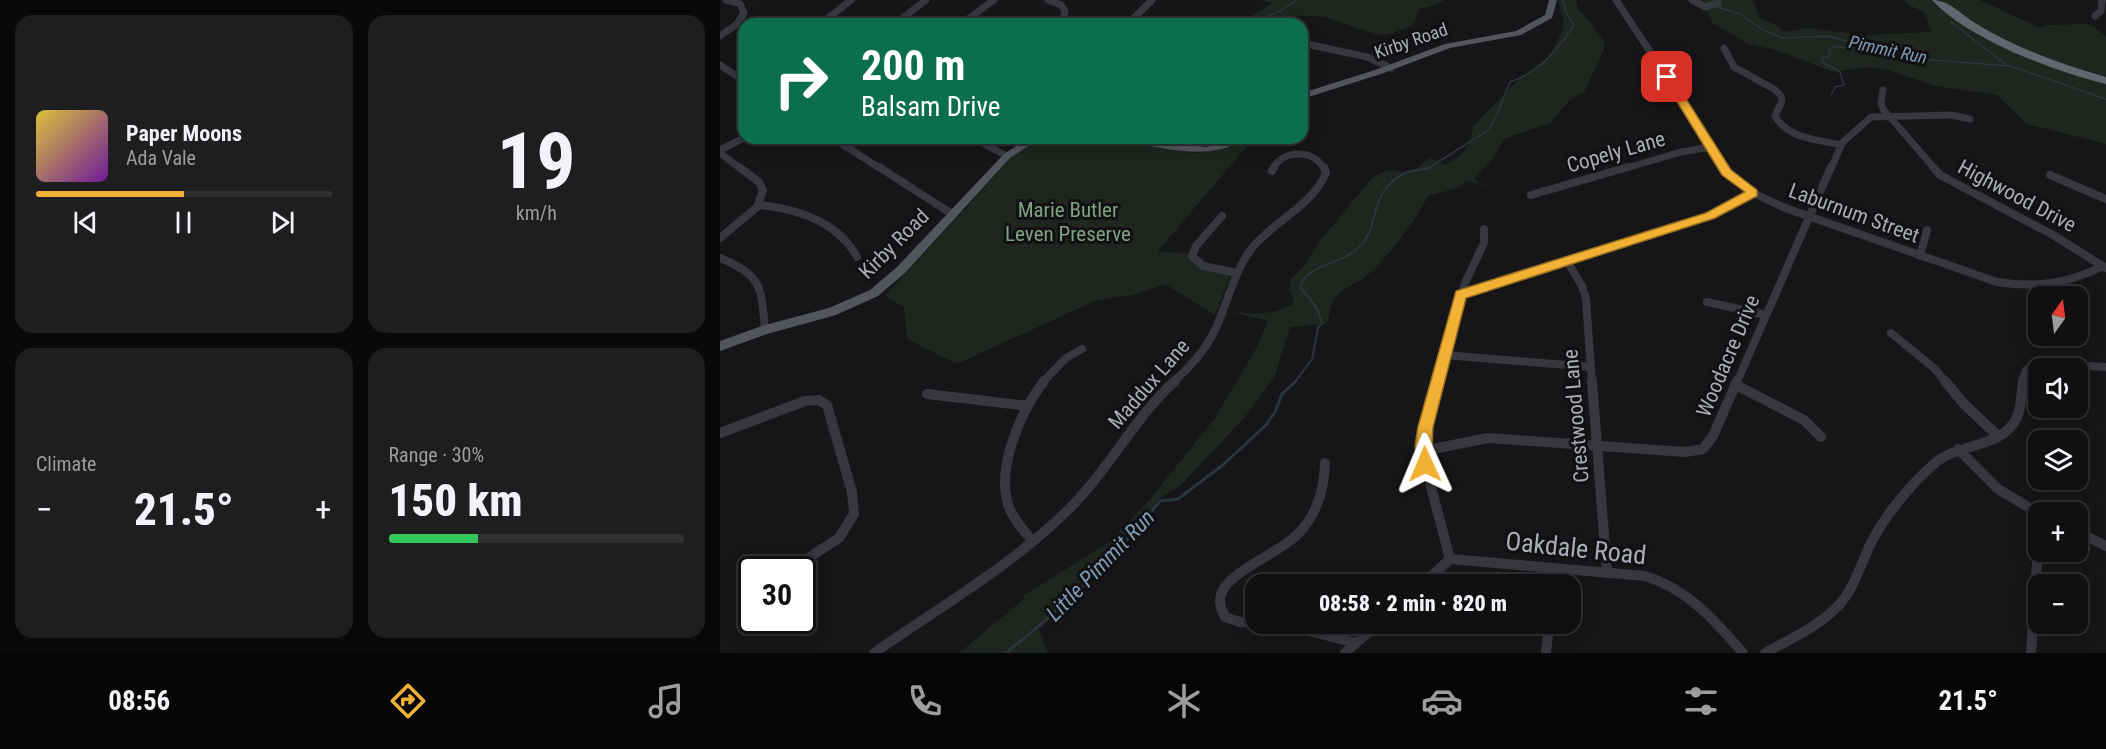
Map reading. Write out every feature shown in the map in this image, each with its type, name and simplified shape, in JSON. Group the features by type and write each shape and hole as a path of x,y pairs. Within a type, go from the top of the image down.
{"highway":[{"path":"1936,0 1972,25 2011,46 2056,65 2106,81"},
{"path":"1948,0 1975,18 2014,38 2106,71"}],"main road":[{"name":"Kirby Road","path":"1308,94 1391,68 1448,46 1521,32 1549,16 1553,0"},
{"name":"Kirby Road","path":"720,346 765,330 832,312 874,293 901,270 1007,156 1026,144"},
{"path":"1164,144 1205,150 1226,144"}],"street":[{"path":"726,0 740,4 744,13 741,18"},
{"path":"828,18 851,0"},
{"path":"903,18 926,0"},
{"path":"969,18 994,0"},
{"path":"1048,0 1061,5 1065,10 1063,18"},
{"path":"1134,18 1152,0"},
{"name":"Laburnum Street","path":"1616,0 1726,172 1753,193 1809,216 1982,278 2024,286 2062,284 2104,268"},
{"path":"1692,0 1709,7 1718,3"},
{"path":"2095,16 2101,11 2102,0"},
{"path":"720,36 738,22"},
{"path":"1308,45 1367,57 1391,68"},
{"path":"1724,48 1729,61 1738,71 1774,89 1781,96 1782,101 1775,116 1781,126 1798,134 1840,145"},
{"path":"720,65 738,77"},
{"name":"Highwood Drive","path":"1883,90 1881,105 1940,176 2053,235 2104,268"},
{"name":"Woodacre Drive","path":"1423,451 1488,438 1684,452 1698,450 1712,440 1840,145 1866,119 1951,115 1970,119"},
{"path":"720,238 744,221 759,205 763,195 762,185 720,151 738,141"},
{"path":"842,144 952,214"},
{"path":"846,147 852,144"},
{"path":"985,144 1007,156"},
{"name":"Copely Lane","path":"1531,195 1681,152 1711,147"},
{"name":"Maddux Lane","path":"874,653 1033,541 1088,489 1135,423 1198,358 1218,324 1238,273 1258,240 1303,202 1323,181 1326,173 1318,159 1297,154 1277,159 1272,171"},
{"path":"2050,175 2106,199"},
{"path":"1461,295 1711,216 1753,193"},
{"path":"759,205 787,208 838,231 849,242 858,257"},
{"path":"1222,216 1196,246 1192,256 1196,262 1211,268 1238,273"},
{"path":"1434,574 1450,559 1423,451 1426,427 1461,295 1484,243 1484,229"},
{"path":"1920,256 1926,230"},
{"path":"720,258 742,266 754,275 760,286 765,330"},
{"name":"Crestwood Lane","path":"1567,261 1584,292 1607,573"},
{"path":"1707,302 1766,315"},
{"path":"1891,333 1934,368 1964,404 1998,436"},
{"path":"1033,541 1012,515 1005,492 1007,463 1013,440 1028,406 1042,384 1063,359 1082,349"},
{"path":"1444,355 1591,367"},
{"path":"1765,653 1812,626 1838,605 1857,578 1872,540 1882,524 1933,465 1948,453 1998,436 2016,421 2024,374 2030,367 2052,365 2106,367"},
{"path":"1736,385 1804,420 1821,437"},
{"path":"927,394 1028,406"},
{"path":"720,433 805,401 819,400 827,405 852,492 854,514 839,538 811,556"},
{"path":"1958,449 1998,489 2028,507"},
{"path":"1245,622 1225,617 1220,604 1224,586 1235,575 1282,547 1306,525 1320,501 1325,463"},
{"path":"2088,537 2106,546"},
{"name":"Oakdale Road","path":"1450,559 1645,576 1672,585 1696,602 1743,653"},
{"path":"2031,653 2037,562"},
{"path":"1548,568 1548,574"},
{"path":"1319,634 1356,644"},
{"path":"1345,653 1367,634"},
{"path":"1545,653 1548,634"}],"green space":[{"path":"1260,0 1444,0 1420,9 1412,26 1390,34 1377,35 1325,17 1248,18 1273,3"},
{"path":"1558,0 1576,0 1578,8 1604,41 1604,50 1584,92 1570,100 1550,123 1504,139 1492,160 1474,178 1479,183 1517,193 1467,181 1458,188 1428,196 1408,228 1382,260 1365,277 1343,290 1335,298 1327,324 1290,327 1275,376 1245,417 1180,486 1160,498 1131,538 1071,592 1047,621 1038,627 1048,653 959,653 1024,599 1027,604 1023,596 1109,542 1146,504 1215,418 1258,345 1268,321 1229,311 1261,313 1277,311 1292,305 1293,297 1289,290 1291,279 1305,265 1319,242 1372,178 1389,170 1407,173 1419,167 1429,158 1446,165 1462,154 1471,139 1473,126 1520,78 1550,56 1562,32 1564,21"},
{"path":"1693,0 1753,0 1760,19 1774,24 1784,32 1807,28 1863,35 1931,32 1924,12 1904,0 1980,0 2040,28 2045,25 2090,24 2106,36 2106,144 2027,124 1997,95 1935,86 1891,71 1867,67 1833,72 1779,51 1749,44 1712,23 1708,13"},
{"name":"Marie Butler Leven Preserve","path":"1028,144 1135,144 1194,153 1219,150 1236,144 1249,144 1157,252 1188,253 1194,264 1205,270 1231,274 1215,315 1165,284 1133,295 1097,300 957,364 907,339 904,307 885,296 1020,148"}],"waterway":[{"path":"1263,18 1297,0"},
{"name":"Little Pimmit Run","path":"1429,167 1487,131 1494,121 1510,82 1521,78 1539,66 1561,43 1574,25 1566,12 1563,0"},
{"name":"Pimmit Run","path":"1714,6 1740,14 1765,31 1783,38 1828,36 1906,58 2010,66 2106,99"},
{"path":"1951,22 2005,64"},
{"path":"1831,95 1835,87 1844,85 1840,72 1824,63 1822,58 1830,56 1829,50 1835,46 1854,50 1865,48"},
{"name":"Little Pimmit Run","path":"1295,382 1312,359 1318,328 1322,323 1317,308 1300,287 1303,280 1316,270 1356,250 1369,232 1379,201 1391,182 1406,172 1429,167"},
{"name":"Little Pimmit Run","path":"1005,653 1068,601 1125,543 1160,501 1178,499 1224,464 1266,425 1275,412 1282,394 1295,382"}],"route":[{"path":"1425,464 1423,446 1426,427 1461,295 1711,216 1753,193 1736,181 1720,164 1701,129 1667,77"}]}
